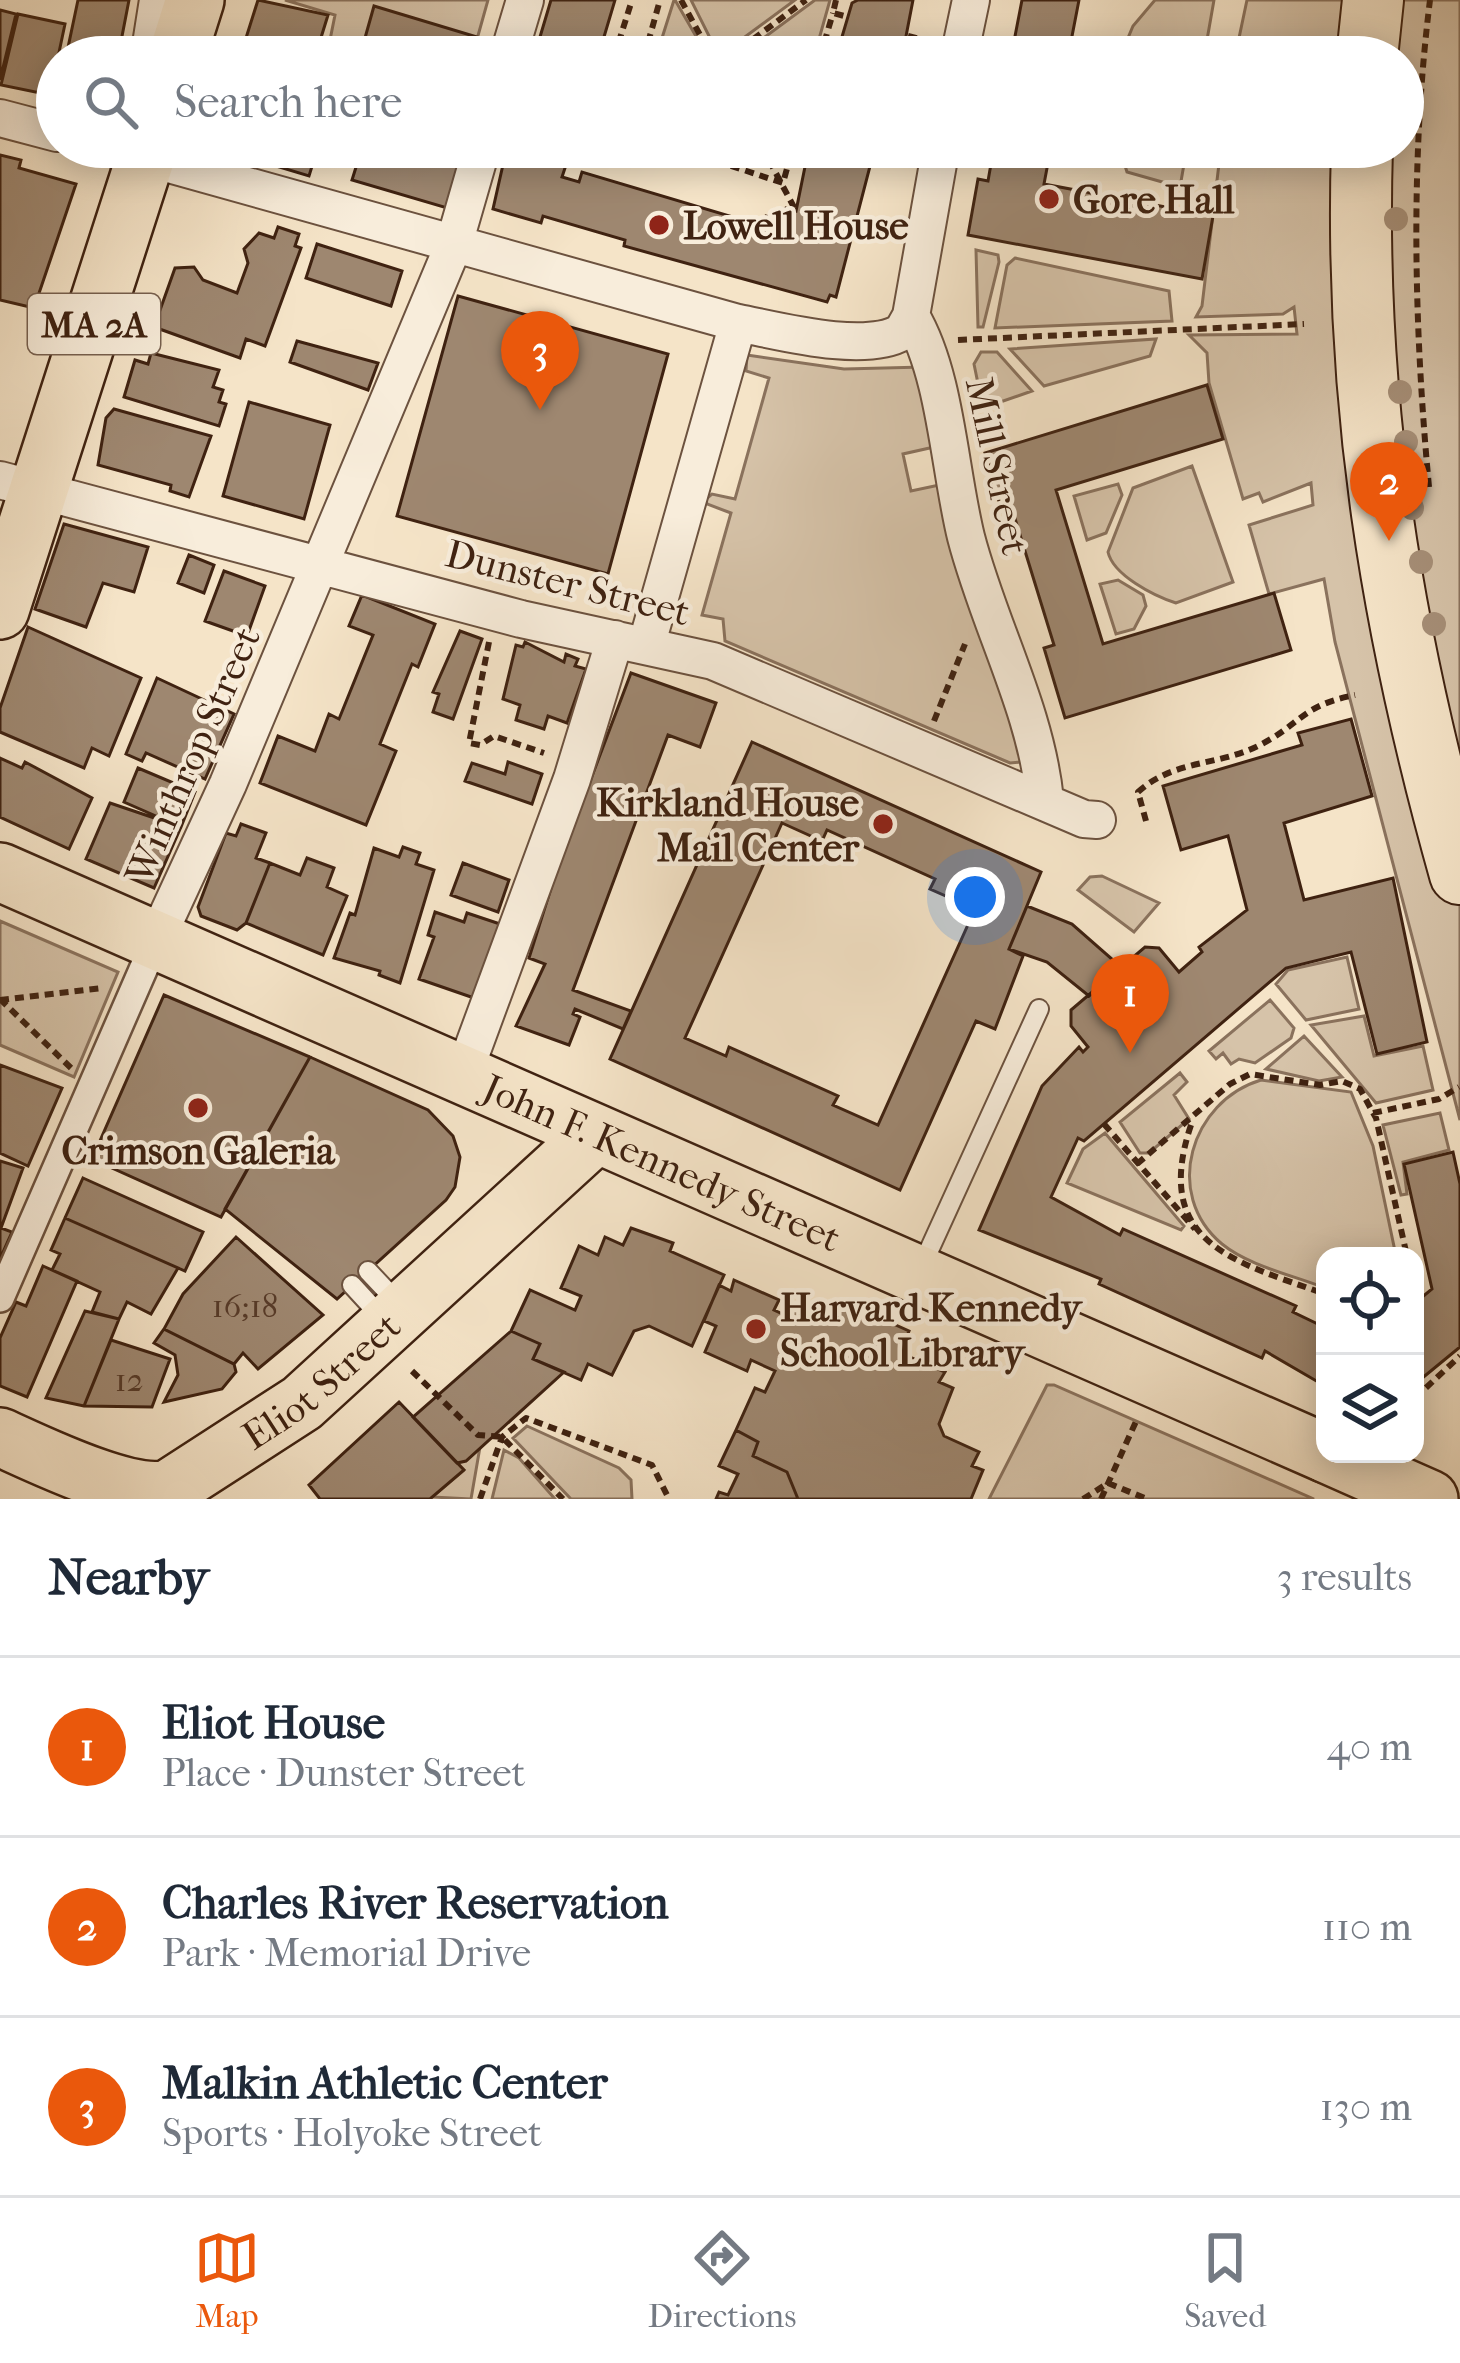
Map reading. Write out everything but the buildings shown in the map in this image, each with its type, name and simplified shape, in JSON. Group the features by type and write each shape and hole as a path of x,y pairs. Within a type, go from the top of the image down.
{"highway":[{"path":"1369,36 1373,0"},
{"path":"1362,168 1361,314 1378,513 1415,709 1460,874"}],"main road":[{"path":"184,36 195,0"},
{"name":"MA 2A","path":"0,610 21,485 131,168"},
{"name":"John F. Kennedy Street","path":"0,872 146,964 463,1075 1316,1450"},
{"name":"Eliot Street","path":"0,1438 148,1497 169,1490 281,1419 385,1312 596,1134"},
{"name":"John F. Kennedy Street","path":"1347,1463 1429,1499"}],"street":[{"path":"152,36 158,0"},
{"path":"514,36 525,0"},
{"path":"963,36 971,0"},
{"path":"0,118 36,127"},
{"path":"198,168 738,323 816,337 879,340 902,332 911,316 937,168"},
{"name":"Winthrop Street","path":"0,1298 322,562 454,244 476,168"},
{"name":"Mill Street","path":"911,316 933,362 955,491 990,616 1034,737 1045,800"},
{"path":"463,1075 572,779 631,641 738,323"},
{"name":"Dunster Street","path":"21,485 758,677 1097,820"}],"lane":[{"path":"918,1275 1039,1009"}],"path":[{"path":"621,36 632,0"},
{"path":"650,36 661,0"},
{"path":"682,0 701,36"},
{"path":"757,36 806,0"},
{"path":"826,36 836,0"},
{"path":"1424,51 1430,0"},
{"path":"833,14 848,17"},
{"path":"737,168 782,183"},
{"path":"773,168 796,211"},
{"path":"782,183 787,168"},
{"path":"1417,168 1430,502"},
{"path":"948,341 1304,324"},
{"path":"931,728 973,626 990,616"},
{"path":"492,629 469,743 480,745 494,736 559,758"},
{"path":"1146,820 1138,792 1166,771 1258,746 1312,704 1355,695"},
{"path":"0,1000 146,964"},
{"path":"0,1000 92,1086"},
{"path":"1137,1164 1230,1084 1250,1074 1320,1085 1342,1081 1360,1089 1373,1113 1396,1189 1406,1247"},
{"path":"1373,1113 1439,1099 1460,1088"},
{"path":"1192,1121 1183,1149 1181,1190 1201,1236"},
{"path":"1104,1124 1201,1236 1233,1261 1316,1291"},
{"path":"385,1312 478,1435 502,1437 563,1499"},
{"path":"1424,1390 1460,1356"},
{"path":"1101,1499 1139,1414"},
{"path":"480,1499 502,1437 526,1418 652,1465 669,1496 659,1499"},
{"path":"1083,1499 1108,1483"},
{"path":"1108,1483 1147,1499"}],"shaded area":[{"path":"285,0 488,0 478,36 331,36 335,15"},
{"path":"674,0 675,0 696,36 663,36"},
{"path":"691,0 795,0 746,36 709,36"},
{"path":"815,0 830,0 820,36 766,36"},
{"path":"1155,0 1214,0 1208,36 1129,36"},
{"path":"1247,0 1460,0 1460,1120 1335,642 1324,579 1269,594 1249,525 1313,505 1311,483 1263,502 1259,493 1243,499 1209,383 1207,353 1189,335 1297,334 1294,307 1283,314 1196,317 1202,306 1218,168 1424,168 1424,36 1239,36"},
{"path":"1126,168 1183,168 1180,187"},
{"path":"976,250 998,255 999,262 983,327 978,327"},
{"path":"1015,258 1169,291 1172,321 995,328 1007,265"},
{"path":"1156,339 1150,356 1044,386 1010,349"},
{"path":"981,352 997,352 1032,391 983,408 974,364"},
{"path":"747,355 844,369 923,367 934,447 903,454 911,491 944,484 1024,757 1020,762 1010,763 725,641 723,619 702,615 731,513 707,504 706,499 712,494 735,499 769,378 746,371"},
{"path":"1192,466 1233,582 1176,603 1126,576 1108,552 1133,488"},
{"path":"1118,484 1122,495 1106,533 1087,540 1074,496"},
{"path":"1118,580 1143,595 1146,606 1134,629 1116,634 1100,584"},
{"path":"1102,876 1159,903 1134,932 1078,890 1090,877"},
{"path":"0,921 118,972 74,1077 0,1045"},
{"path":"1347,957 1359,1009 1306,1020 1276,984 1288,970"},
{"path":"1270,1000 1294,1028 1291,1038 1255,1063 1239,1059 1231,1064 1223,1053 1216,1059 1209,1051"},
{"path":"1364,1016 1374,1056 1423,1046 1433,1090 1376,1103 1311,1025"},
{"path":"1304,1036 1342,1077 1319,1081 1266,1069"},
{"path":"1180,1073 1187,1082 1174,1095 1189,1119 1149,1153 1140,1153 1120,1122"},
{"path":"1261,1080 1351,1092 1373,1146 1394,1247 1316,1247 1316,1285 1245,1258 1222,1244 1193,1200 1190,1176 1202,1128 1237,1091"},
{"path":"1440,1113 1449,1150 1403,1162 1407,1194 1401,1195 1383,1125"},
{"path":"1105,1133 1184,1226 1181,1230 1067,1183 1083,1149"},
{"path":"1047,1385 1054,1385 1314,1499 989,1499"},
{"path":"527,1426 619,1468 631,1480 632,1499 571,1499 513,1438"},
{"path":"480,1447 471,1499 432,1497 463,1471 457,1463"},
{"path":"504,1450 519,1458 555,1499 492,1499"}],"place":[{"name":"Gore Hall","path":"1049,199"},
{"name":"Lowell House","path":"659,225"},
{"name":"Malkin Athletic Center","path":"540,410"},
{"name":"Charles River Reservation","path":"1389,541"},
{"name":"Kirkland House Mail Center","path":"883,824"},
{"name":"Eliot House","path":"1130,1053"},
{"name":"Crimson Galeria","path":"198,1108"},
{"name":"Harvard Kennedy School Library","path":"756,1329"}]}
